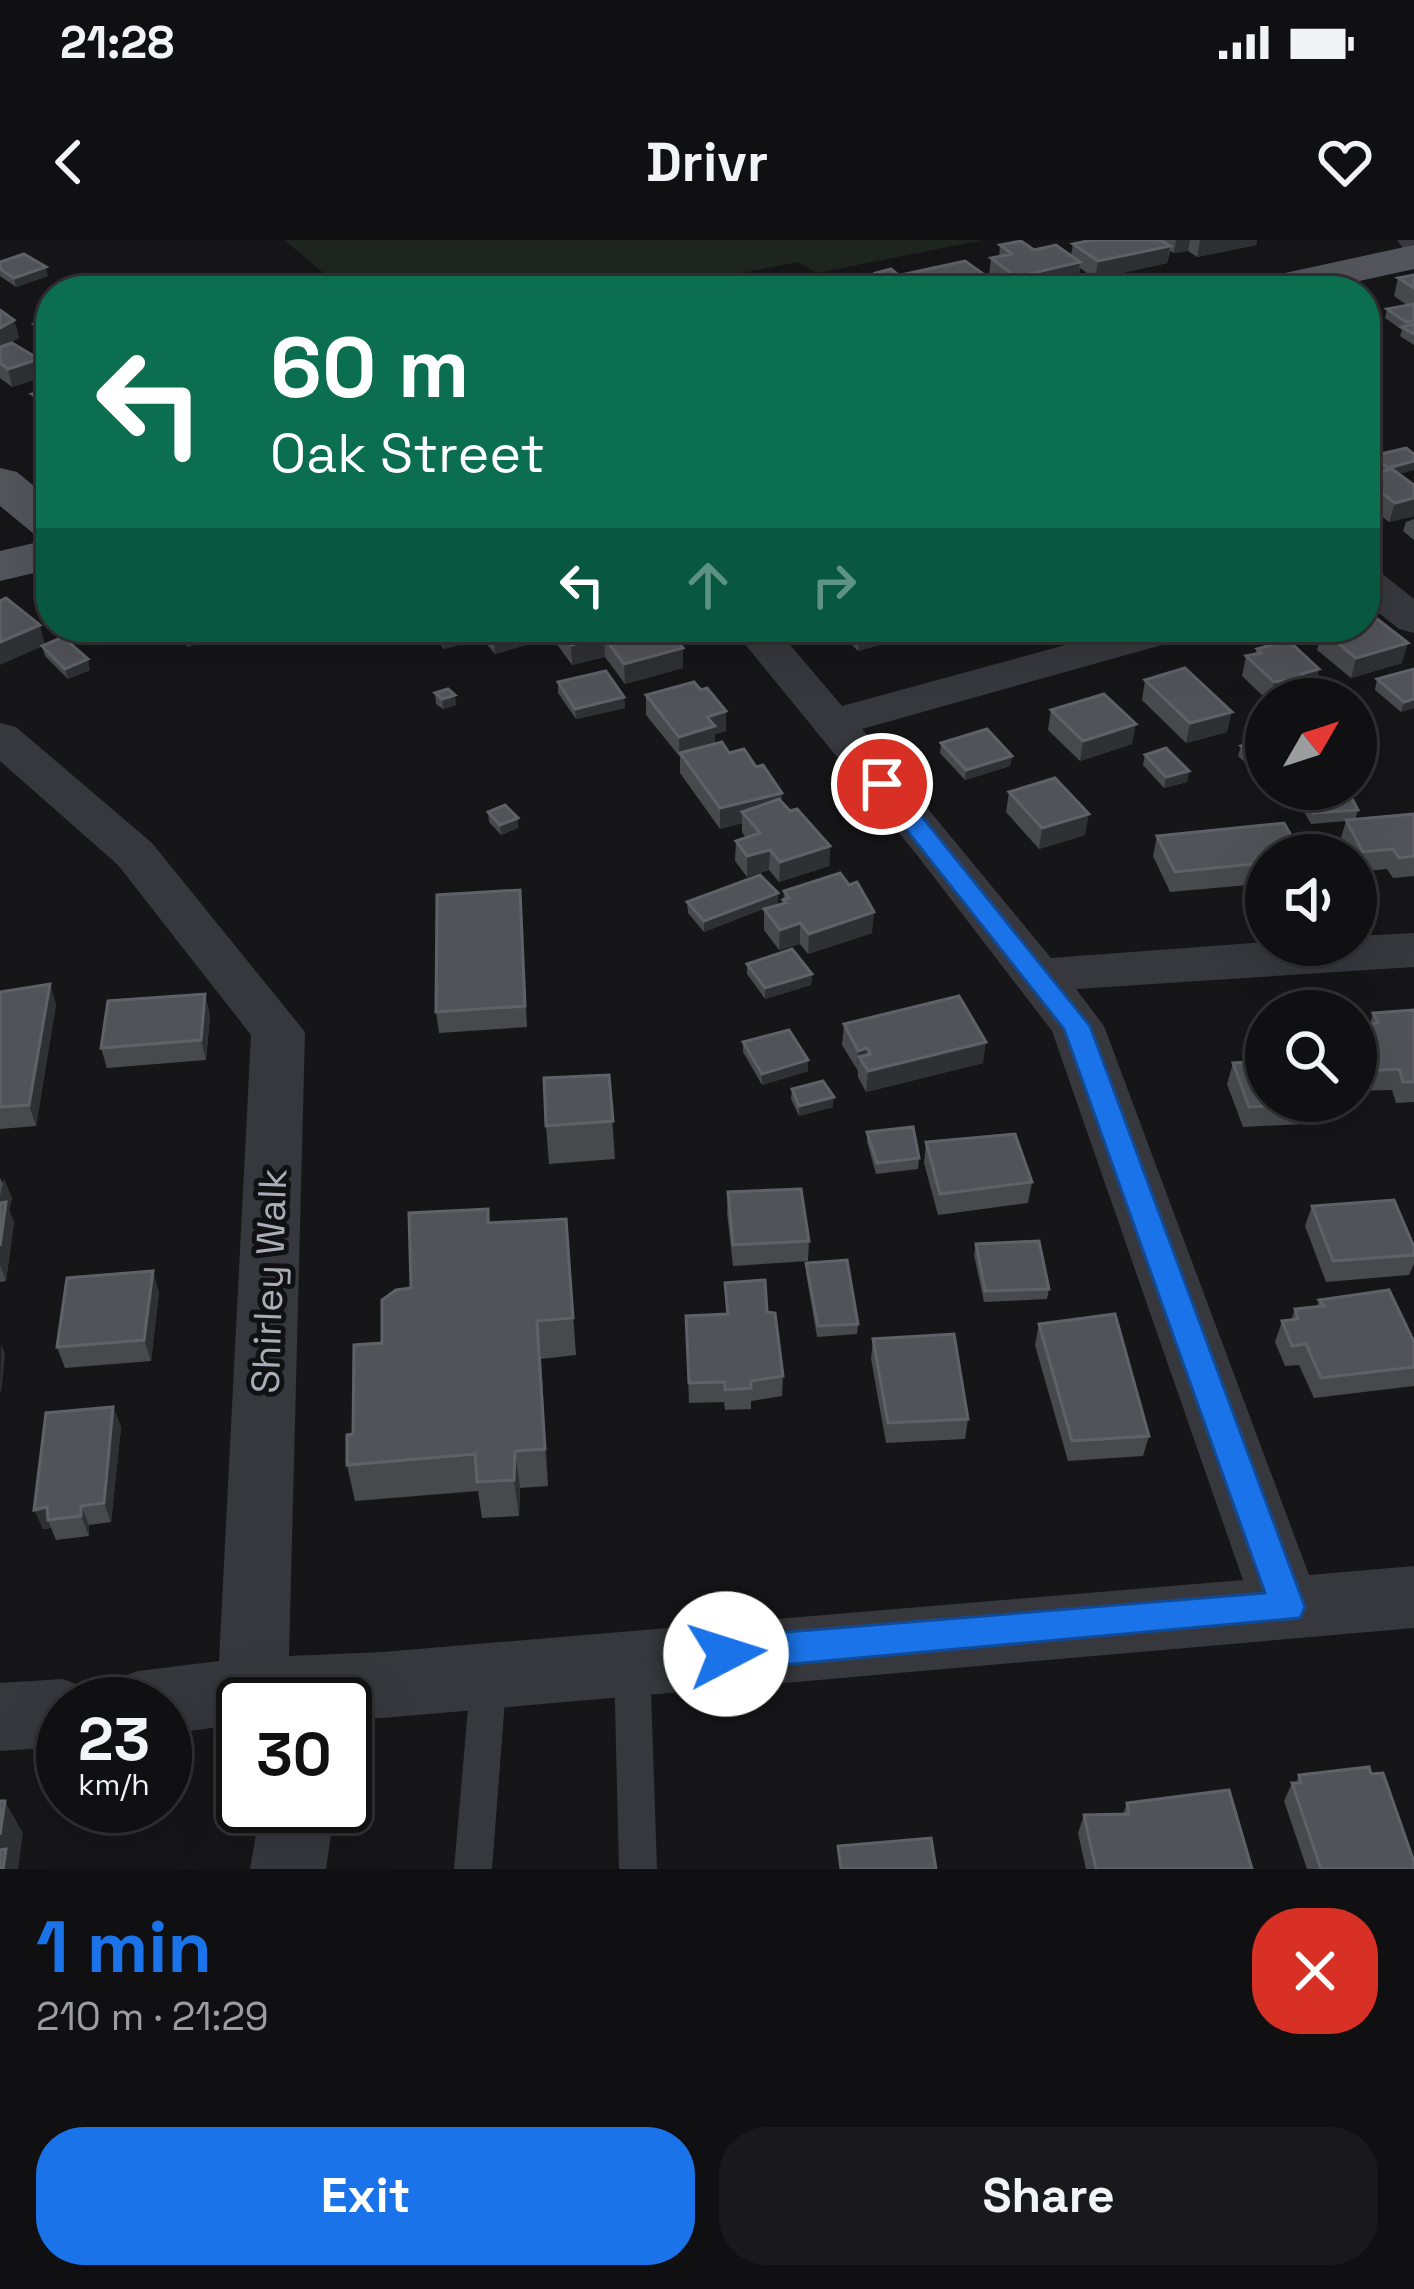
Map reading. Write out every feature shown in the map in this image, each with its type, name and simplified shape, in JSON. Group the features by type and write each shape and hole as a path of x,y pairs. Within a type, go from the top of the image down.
{"main road":[{"path":"1327,276 1414,257"},
{"path":"0,483 36,512"},
{"path":"0,483 7,499 0,539"},
{"path":"0,566 36,558"}],"street":[{"path":"1380,594 1414,620"},
{"path":"764,642 1077,1026 1287,1607"},
{"path":"831,723 1125,642"},
{"name":"Shirley Walk","path":"0,736 135,854 278,1032 294,1677"},
{"path":"1040,977 1414,950"},
{"path":"372,1686 1414,1597"},
{"path":"0,1717 36,1715"},
{"path":"288,1869 294,1833"}],"lane":[{"path":"632,1661 638,1869"},
{"path":"473,1869 489,1674"}],"shaded area":[{"path":"284,240 983,240 817,273 798,262 727,276 327,276"}],"building":[{"path":"1161,240 1170,246 1098,261 1073,244"},
{"path":"1021,241 1034,250 1056,245 1080,262 1015,276 991,258 1012,254 1000,245"},
{"path":"24,254 46,267 14,278 0,269 0,262"},
{"path":"965,261 986,276 908,276"},
{"path":"891,269 899,276 880,276 876,273"},
{"path":"1414,275 1414,288 1398,278"},
{"path":"1414,304 1414,321 1406,322 1387,309"},
{"path":"0,310 14,320 0,328"},
{"path":"12,343 36,360 8,369 0,363 0,347"},
{"path":"1406,448 1414,454 1414,461 1388,468 1380,462 1380,454"},
{"path":"1392,469 1414,485 1414,498 1395,503 1380,492 1380,472"},
{"path":"6,598 36,627 0,642 0,601"},
{"path":"1380,621 1408,643 1356,658 1337,642 1380,642"},
{"path":"69,642 88,659 65,669 42,646"},
{"path":"608,642 678,642 683,648 624,664"},
{"path":"1290,642 1319,669 1301,674 1305,678 1270,678 1246,656 1261,653 1257,649"},
{"path":"1185,668 1232,712 1190,723 1145,680"},
{"path":"1414,669 1414,699 1404,702 1377,679"},
{"path":"606,671 624,697 575,709 558,682"},
{"path":"694,682 701,690 707,688 726,711 707,717 715,726 679,737 646,695"},
{"path":"448,689 455,695 442,699 435,693"},
{"path":"1104,694 1136,724 1083,741 1051,710"},
{"path":"987,729 1012,756 966,770 941,743"},
{"path":"722,742 729,753 744,749 756,767 763,765 782,793 720,808 680,753"},
{"path":"1166,748 1189,771 1166,777 1145,755"},
{"path":"1055,778 1089,814 1042,828 1009,792"},
{"path":"779,799 790,811 797,809 830,846 780,862 770,850 747,856 736,841 760,833 742,812"},
{"path":"505,805 518,818 500,825 488,812"},
{"path":"1414,814 1414,856 1399,858 1393,849 1377,851 1377,834 1353,834 1346,820"},
{"path":"1284,823 1290,834 1245,834 1245,865 1175,872 1157,836"},
{"path":"840,873 849,885 857,882 874,912 809,934 800,923 780,930 764,909 786,903 783,900 789,898 784,891"},
{"path":"760,875 778,893 704,921 687,902"},
{"path":"520,890 525,1006 436,1012 437,895"},
{"path":"792,949 812,974 765,988 747,964"},
{"path":"50,984 29,1105 0,1107 0,992"},
{"path":"205,994 201,1040 101,1048 108,1001"},
{"path":"959,996 986,1042 868,1071 859,1057 871,1054 867,1048 858,1051 844,1024"},
{"path":"1414,1010 1414,1082 1403,1082 1399,1069 1377,1070 1377,1013"},
{"path":"789,1030 808,1060 762,1074 743,1042"},
{"path":"1245,1062 1245,1096 1233,1063"},
{"path":"609,1075 613,1121 546,1126 544,1078"},
{"path":"823,1081 834,1097 799,1106 792,1089"},
{"path":"913,1127 919,1158 877,1163 867,1132"},
{"path":"1015,1134 1032,1182 940,1194 926,1142"},
{"path":"801,1189 809,1241 733,1245 728,1192"},
{"path":"1394,1200 1414,1255 1333,1261 1312,1206"},
{"path":"6,1202 0,1246 0,1203"},
{"path":"488,1209 488,1223 566,1219 573,1318 537,1321 545,1449 515,1451 514,1480 477,1482 475,1454 347,1465 347,1435 353,1434 354,1345 382,1343 382,1300 396,1290 411,1288 409,1213"},
{"path":"1039,1241 1049,1289 985,1291 976,1244"},
{"path":"847,1260 858,1324 818,1326 806,1263"},
{"path":"153,1271 144,1340 57,1347 67,1278"},
{"path":"765,1280 767,1312 775,1313 783,1376 751,1381 751,1388 725,1390 725,1382 689,1383 686,1316 728,1314 725,1283"},
{"path":"1389,1290 1414,1342 1414,1367 1321,1378 1306,1344 1292,1346 1282,1321 1298,1319 1295,1309 1324,1306 1319,1300"},
{"path":"1115,1314 1149,1436 1072,1441 1039,1324"},
{"path":"954,1334 968,1419 888,1423 873,1339"},
{"path":"113,1407 104,1503 81,1506 81,1516 48,1520 47,1507 34,1510 46,1413"},
{"path":"1369,1767 1371,1774 1383,1773 1414,1869 1321,1869 1292,1783 1301,1783 1299,1775"},
{"path":"1229,1790 1252,1869 1096,1869 1084,1815 1129,1814 1127,1803"},
{"path":"931,1838 936,1869 841,1869 838,1846"}],"route":[{"path":"726,1654 1287,1607 1077,1026 882,784"}]}
